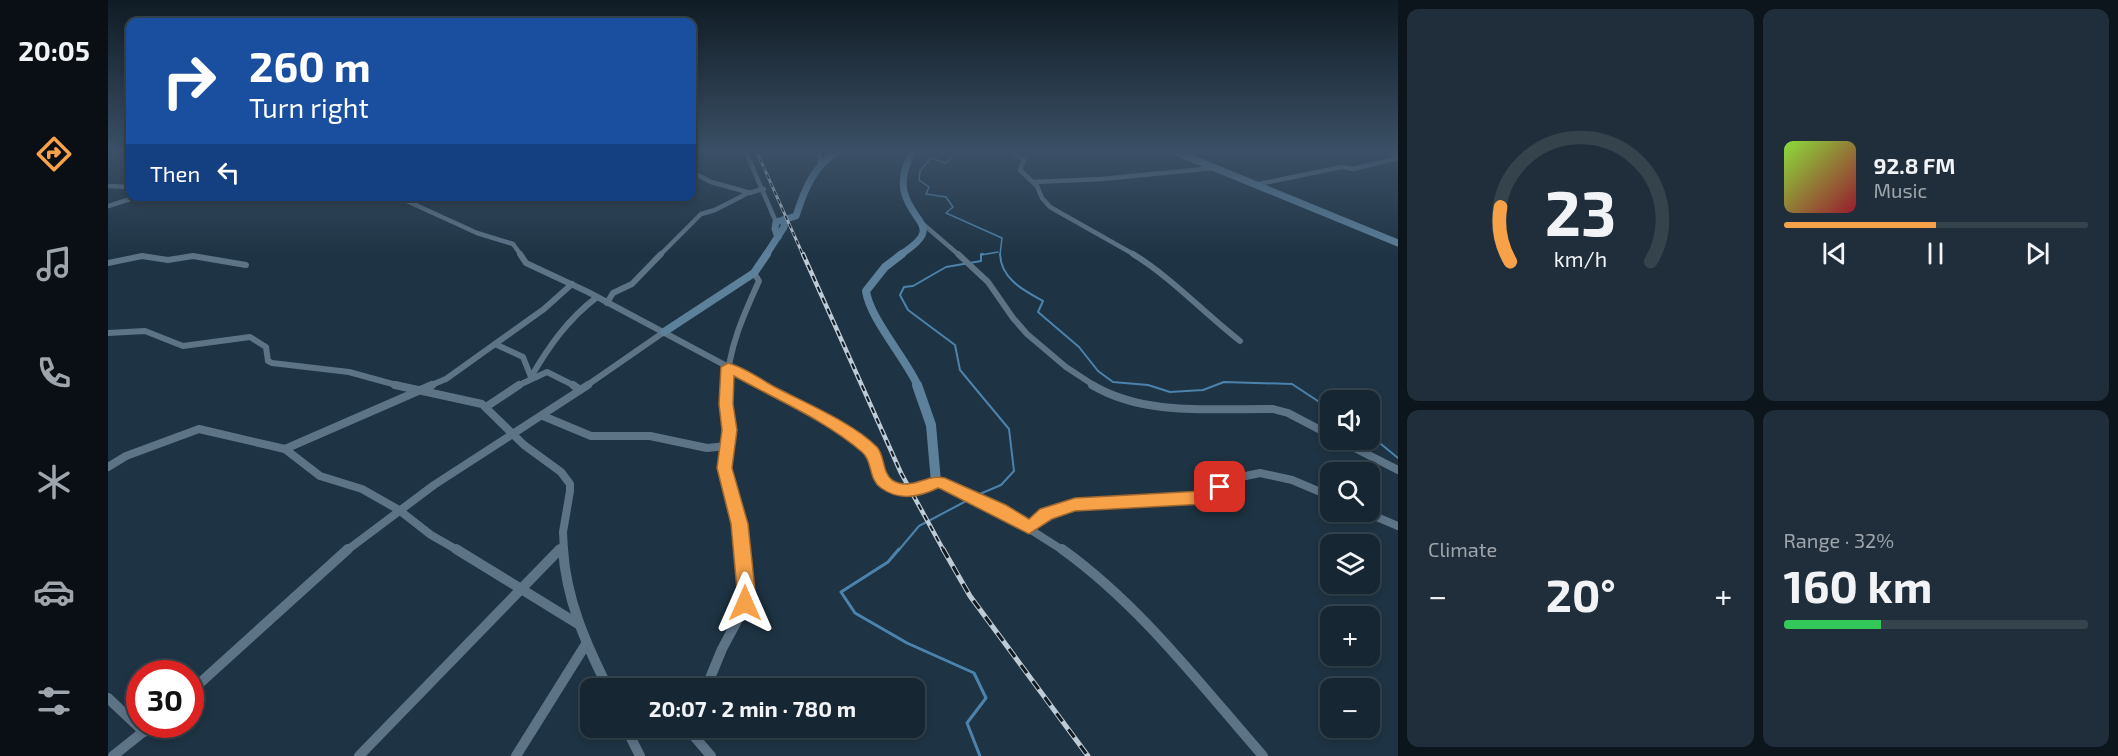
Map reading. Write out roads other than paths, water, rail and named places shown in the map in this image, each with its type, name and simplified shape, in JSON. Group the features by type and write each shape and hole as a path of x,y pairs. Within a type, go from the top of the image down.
{"street":[{"path":"723,185 751,193"},
{"path":"762,185 776,222 775,229 778,237"},
{"path":"776,222 797,215 801,194 806,185"},
{"path":"905,185 908,204 923,224 994,289 1017,323 1077,374 1117,397 1162,406 1273,408 1320,430"},
{"path":"1036,185 1050,207 1113,241 1159,270 1203,312 1240,341"},
{"path":"1255,185 1398,243"},
{"path":"108,186 126,187"},
{"path":"607,303 613,293 632,284 642,275 697,217 764,189"},
{"path":"108,206 126,200"},
{"path":"407,201 477,233 513,244 526,263 664,332 852,435 872,452 880,477 887,484 902,490 918,490 936,482 1000,510 1029,528 1070,555 1139,616 1263,756"},
{"path":"204,679 298,592 354,544 399,510 543,416 664,332 726,294 754,273 784,227 785,219"},
{"path":"923,224 924,230 920,239 886,267 868,286 866,294 877,318 903,353 924,403 936,445 936,482"},
{"path":"108,263 142,256 168,260 192,256 246,266"},
{"path":"710,678 722,649 743,610 746,596 740,524 724,468 729,430 726,404 728,367 742,316 759,281 754,273"},
{"path":"285,449 446,379 544,309 572,284"},
{"path":"531,377 559,333 579,310 597,297"},
{"path":"108,333 136,329 159,335 170,343 183,346 250,337 266,347 268,361 272,363 349,372 476,401 486,407 522,444 564,475 570,484 564,521 568,590 578,624 603,678"},
{"path":"495,344 523,357 531,377"},
{"path":"486,407 531,377 547,372 580,390"},
{"path":"543,416 591,436 650,436 707,448 727,446"},
{"path":"108,467 126,456 199,429 285,449 320,476 362,489 399,510 431,536 479,562 578,624"},
{"path":"1359,450 1398,470"},
{"path":"1029,528 1046,514 1075,504 1205,497 1236,478 1260,473 1292,480 1320,492"},
{"path":"1380,518 1398,526"},
{"path":"360,756 564,546"},
{"path":"516,756 586,644"},
{"path":"108,699 126,712"},
{"path":"113,756 136,738"},
{"path":"631,738 640,756"},
{"path":"696,738 711,756"}],"waterway":[{"path":"927,185 929,187 926,194 946,197 953,207 946,213 1002,238 1000,255"},
{"path":"981,255 998,252"},
{"path":"975,496 1001,485 1014,471 1009,429 960,370 955,345 908,310 900,295 904,287 913,286 946,267 981,261 981,255"},
{"path":"1000,255 1004,270 1014,283 1043,301 1038,312 1079,347 1098,371 1113,382 1148,385 1170,392 1203,390 1224,382 1292,384 1320,402"},
{"path":"1380,443 1398,458"},
{"path":"898,551 919,526 970,499"},
{"path":"899,549 888,562 841,592 855,613 907,643 974,673 986,698 967,723 980,756"}],"railway":[{"path":"772,185 803,255"},
{"path":"803,254 901,473 944,551"},
{"path":"943,549 970,596 1088,756"}]}
